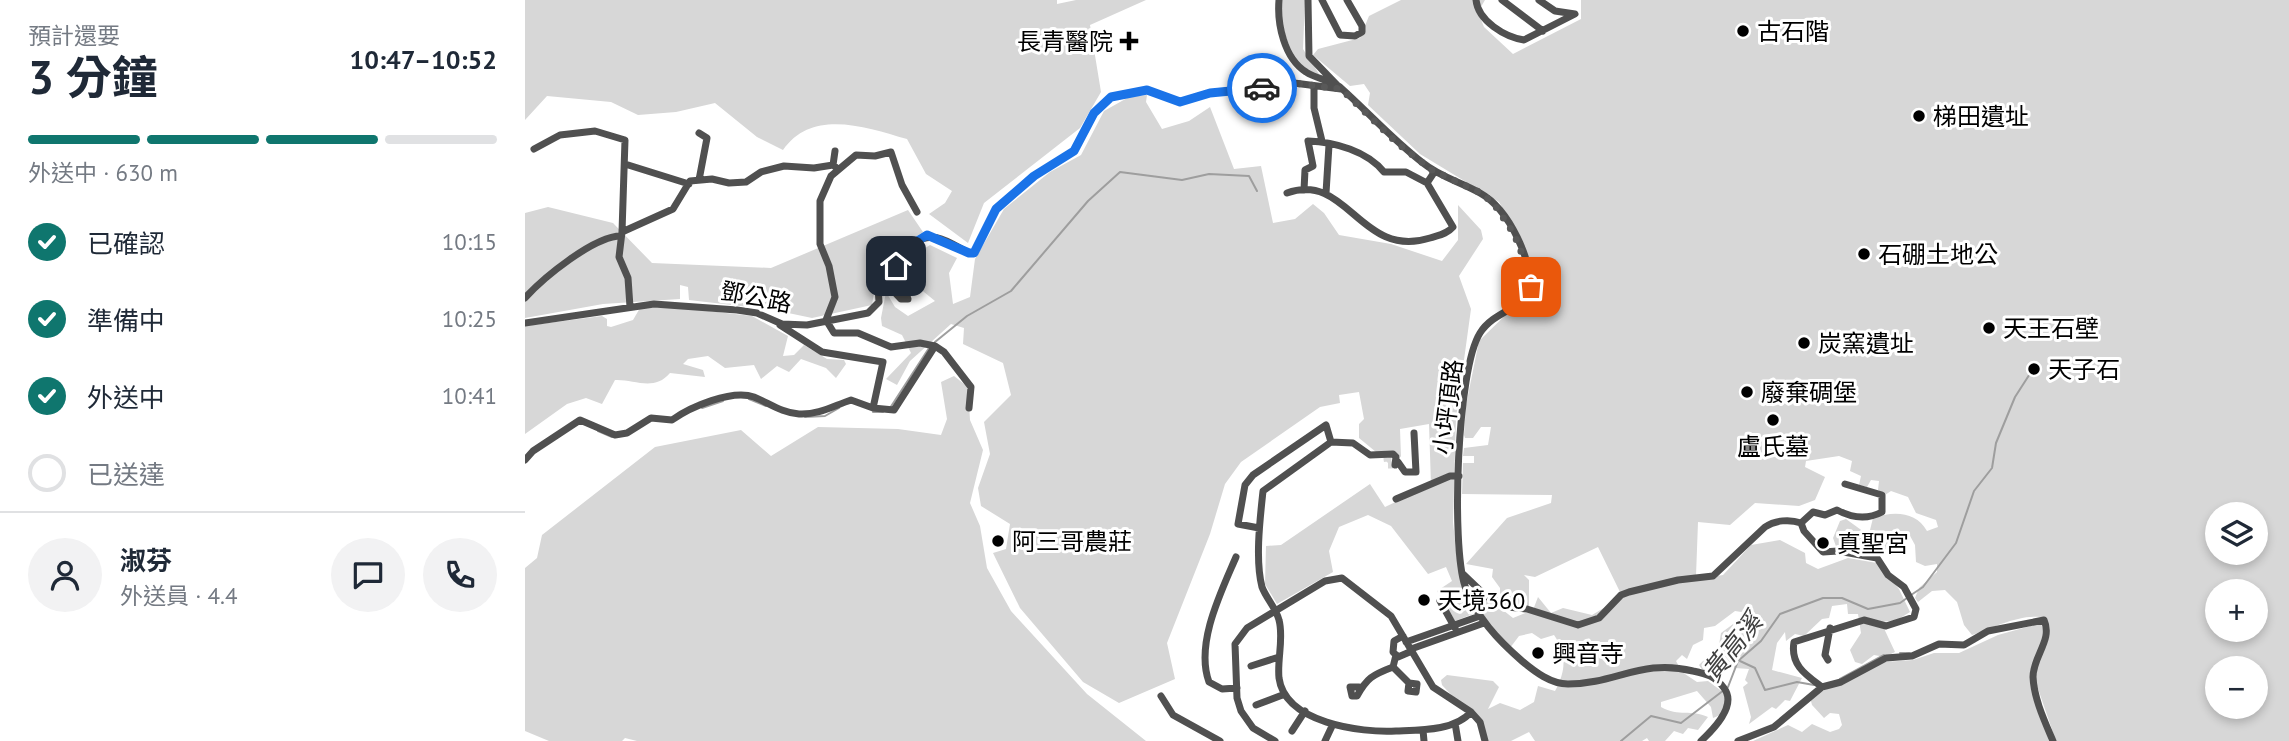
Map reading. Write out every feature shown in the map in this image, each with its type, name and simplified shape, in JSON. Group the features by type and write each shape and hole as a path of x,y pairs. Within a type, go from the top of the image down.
{"street":[{"name":"小坪頂路","path":"1279,0 1280,30 1297,65 1323,81 1339,87 1397,143 1434,172 1481,193 1494,204 1514,234 1526,264 1531,287 1529,295 1523,302 1501,312 1485,327 1474,346 1465,399 1458,536 1465,585 1482,619 1525,664 1551,681 1569,684 1654,666 1675,666 1715,677 1729,694 1722,717 1702,741"},
{"path":"1308,0 1309,56 1339,87"},
{"path":"1322,0 1340,35 1347,37 1362,32 1362,26 1347,0"},
{"path":"1476,0 1481,15 1515,39 1524,40 1575,14 1555,11 1539,0"},
{"path":"1502,0 1543,31"},
{"name":"鄧公路","path":"525,323 630,307 690,305 757,313 773,321 807,325 875,309 879,302 879,287 884,281 901,299 908,299 895,259 898,253 922,237 934,236 974,253 996,209 1034,176 1074,151 1094,113 1111,97 1147,90 1180,102 1226,91 1294,83 1339,87"},
{"path":"1314,86 1314,108 1325,143 1326,192"},
{"path":"534,149 560,135 595,131 625,140 618,257 628,278 630,307"},
{"path":"699,133 707,138 709,144 699,180"},
{"path":"1287,193 1304,190 1326,192 1340,201 1369,229 1405,244 1414,244 1447,233 1453,227 1427,183 1406,172 1384,172 1374,160 1348,148 1308,141 1313,166 1305,170 1304,190"},
{"path":"835,151 831,176 824,187 818,211 820,244 829,266 835,297 826,320 834,333 858,333 891,347 920,344 935,346 944,352 971,387 969,408"},
{"path":"525,299 576,256 609,237 673,209 689,184 699,180 746,182 761,172 784,166 832,167 856,155 875,156 891,152 902,185 917,212"},
{"path":"625,164 689,184"},
{"path":"1427,183 1434,172"},
{"path":"773,321 822,352 883,362 873,408"},
{"path":"525,460 533,451 580,420 608,434 622,435 651,418 672,420 685,410 733,394 750,396 796,414 815,414 851,400 873,408 894,410 935,346"},
{"path":"1259,528 1238,524 1245,485 1253,475 1320,426 1326,425 1331,442"},
{"path":"1414,433 1416,482 1421,488"},
{"path":"1416,472 1405,472 1396,463 1393,454 1370,455 1353,443 1331,442 1266,487 1259,528 1262,587 1280,622 1279,680 1285,694 1305,711 1333,724 1361,731 1423,730 1464,720 1471,712"},
{"path":"1396,499 1450,476 1459,476"},
{"path":"1801,523 1813,512 1825,515 1837,510 1852,517 1869,517 1882,512 1882,495 1845,484"},
{"path":"1463,574 1486,596 1508,607 1527,609 1578,625 1599,618 1622,595 1629,592 1720,573 1744,545 1772,522 1793,520 1801,523 1804,531 1823,552 1839,551 1877,558 1888,575 1904,587 1916,609 1914,617 1890,625 1864,620 1798,639 1793,646 1801,672 1822,687"},
{"path":"1236,557 1217,602 1208,635 1207,666 1209,682 1222,689 1237,688"},
{"path":"1275,741 1247,720 1237,688 1234,653 1239,635 1325,581 1342,578 1391,616 1433,687 1471,712 1480,722 1485,741"},
{"path":"1440,601 1455,629"},
{"path":"1393,667 1396,655 1391,645 1408,644 1482,619"},
{"path":"1738,741 1774,727 1822,687 1841,682 1886,658 1912,656 1939,644 1964,645 1988,631 2044,620 2047,638 2034,666 2033,680 2053,741"},
{"path":"1828,660 1825,655 1830,628"},
{"path":"1396,655 1398,657 1408,644"},
{"path":"1251,666 1279,657"},
{"path":"1393,667 1409,683"},
{"path":"1359,687 1375,673 1393,667"},
{"path":"1256,705 1285,694"},
{"path":"1161,696 1173,715 1220,741"},
{"path":"1292,731 1305,711"},
{"path":"1455,723 1458,741"},
{"path":"1325,741 1333,724"},
{"path":"1423,730 1424,741"},
{"path":"1360,741 1361,731"},
{"path":"1391,732 1391,741"}],"shaded area":[{"path":"525,0 1057,0 1057,4 1076,0 1146,0 1090,25 1101,92 1080,128 984,203 968,243 929,214 945,203 952,191 926,174 907,139 891,134 857,126 824,125 795,137 783,150 757,137 715,103 676,112 638,115 611,102 547,96 525,120"},
{"path":"1282,0 1305,0 1303,49 1321,77 1302,64 1289,45 1283,23"},
{"path":"1401,0 1485,0 1478,12 1484,27 1513,54 1581,19 1581,0 2289,0 2289,741 2056,741 2035,680 2045,618 2018,619 1972,635 1964,625 1957,602 1945,590 1932,591 1918,602 1915,598 1919,588 1937,572 1937,564 1925,566 1916,562 1915,545 1909,534 1878,554 1837,549 1833,538 1840,521 1846,519 1864,532 1870,530 1873,518 1888,514 1910,516 1927,531 1938,527 1936,520 1916,513 1908,497 1891,491 1885,495 1878,490 1879,481 1871,480 1867,487 1859,485 1861,476 1850,471 1852,461 1839,456 1806,461 1805,467 1825,477 1815,500 1799,506 1755,503 1730,525 1698,522 1696,576 1620,592 1598,547 1535,577 1524,575 1529,580 1529,608 1500,601 1500,588 1492,577 1493,569 1466,564 1507,518 1551,503 1552,495 1462,494 1463,463 1474,463 1474,456 1463,456 1464,448 1488,445 1491,427 1481,427 1473,438 1465,438 1466,405 1479,341 1532,289 1513,226 1499,202 1420,154 1368,105 1370,93 1364,84 1350,86 1313,55 1318,49 1360,38 1369,16"},
{"path":"1147,95 1146,102 1162,129 1189,121 1210,107 1234,169 1261,166 1273,223 1295,219 1313,204 1324,213 1339,235 1391,244 1442,261 1458,240 1458,205 1481,230 1483,239 1459,276 1471,309 1456,418 1453,522 1458,570 1473,614 1455,621 1437,591 1452,581 1446,567 1428,574 1391,526 1368,515 1339,527 1329,551 1333,572 1277,604 1265,584 1266,546 1281,545 1370,484 1385,507 1431,485 1429,424 1400,429 1401,457 1391,451 1376,452 1359,438 1359,424 1364,419 1359,392 1339,395 1340,403 1320,407 1241,462 1225,484 1210,534 1167,643 1175,679 1119,703 1083,682 1020,608 993,553 1006,549 1010,524 981,506 978,488 990,454 984,422 1011,395 1003,363 963,344 964,328 951,324 910,361 897,385 886,379 911,353 902,335 882,326 886,292 895,307 908,316 935,301 913,283 906,260 930,245 957,258 949,273 953,304 970,297 975,259 1004,209 1050,172 1081,155 1104,111 1129,97"},
{"path":"548,207 613,223 652,263 771,268 908,210 923,232 892,252 892,277 877,274 872,305 812,318 774,310 689,300 688,287 680,285 680,299 603,304 525,318 525,213"},
{"path":"674,307 752,316 788,336 783,356 794,355 804,345 827,359 844,360 846,364 836,378 826,368 801,359 789,372 777,366 761,379 754,365 725,368 708,356 688,359 683,364 703,370 705,377 670,373 664,379 651,383 615,380 602,404 586,398 567,404 525,434 525,326 602,316 607,319 607,326 611,327 633,320 640,308"},
{"path":"954,376 968,387 970,420 983,450 970,503 980,526 987,568 1011,611 1087,694 1146,741 637,741 625,738 622,741 549,741 525,731 525,568 537,558 542,535 655,447 741,430 771,456 818,427 898,429 941,435 947,419 941,382"},
{"path":"1780,540 1805,553 1806,563 1818,569 1848,558 1877,563 1899,589 1910,612 1897,620 1881,622 1895,652 1885,657 1874,655 1862,664 1855,662 1850,650 1861,633 1858,614 1848,614 1847,604 1832,606 1829,618 1822,619 1804,636 1795,634 1786,641 1785,632 1777,643 1772,670 1802,678 1790,701 1785,700 1776,709 1772,707 1749,724 1751,717 1743,687 1748,683 1745,680 1749,669 1735,668 1717,676 1712,670 1705,674 1699,665 1719,645 1721,633 1748,613 1735,611 1715,626 1704,628 1703,640 1693,645 1687,659 1682,655 1676,661 1682,672 1697,682 1708,681 1731,698 1729,704 1722,713 1713,718 1711,707 1697,691 1661,702 1661,707 1667,710 1708,717 1698,730 1688,728 1683,734 1674,731 1665,741 1649,741 1647,738 1642,741 1535,741 1529,732 1511,741 1485,741 1472,717 1442,685 1441,680 1447,675 1493,681 1499,687 1488,709 1500,703 1520,710 1534,702 1538,686 1555,691 1559,684 1563,656 1554,635 1541,639 1532,633 1519,636 1507,652 1495,640 1476,600 1489,599 1513,618 1533,610 1538,597 1551,613 1563,608 1592,615 1622,597 1679,582 1723,575 1751,545"},
{"path":"2041,623 2045,638 2032,666 2049,741 1753,741 1788,725 1802,732 1812,724 1830,732 1839,729 1842,725 1839,714 1830,713 1824,718 1812,705 1810,697 1884,662 1913,660 1934,653 1959,653 1998,635"}],"waterway":[{"path":"935,342 967,316 1011,291 1088,201 1120,172 1182,180 1209,174 1249,176 1257,191"},
{"path":"890,408 929,348"},
{"name":"黃高溪","path":"1911,595 1923,587 1956,543 1974,491 1992,468 1996,443 2015,397 2033,369"},
{"path":"749,399 766,406"},
{"path":"702,408 723,401"},
{"path":"805,417 825,416 839,408"},
{"path":"873,412 883,412"},
{"path":"598,431 612,437"},
{"name":"黃高溪","path":"1728,687 1738,661 1761,641 1780,614 1823,598 1842,598 1868,609 1900,603 1907,598"},
{"path":"1900,653 1910,653"},
{"path":"1840,679 1884,655"},
{"path":"1740,661 1755,668 1765,690 1797,682 1814,685"},
{"name":"黃高溪","path":"1621,741 1651,716 1681,723 1724,690"}],"tunnel":[{"path":"1395,459 1387,459 1388,465 1395,465"}],"way so far":[{"path":"1262,88 1294,83 1341,89 1397,143 1432,170 1481,193 1494,204 1506,218 1514,234 1526,264 1531,287"}],"place":[{"name":"古石階","path":"1743,31"},
{"name":"長青醫院","path":"1129,41"},
{"name":"梯田遺址","path":"1919,116"},
{"name":"石硼土地公","path":"1864,254"},
{"name":"天王石壁","path":"1989,328"},
{"name":"炭窯遺址","path":"1804,343"},
{"name":"天子石","path":"2034,369"},
{"name":"廢棄碉堡","path":"1747,392"},
{"name":"盧氏墓","path":"1773,420"},
{"name":"阿三哥農莊","path":"998,541"},
{"name":"真聖宮","path":"1823,543"},
{"name":"天境360","path":"1424,600"},
{"name":"興音寺","path":"1538,653"}],"route":[{"path":"896,266 898,253 927,235 974,253 988,220 996,209 1034,176 1074,151 1094,113 1111,97 1147,90 1180,102 1210,93 1262,88"}]}
